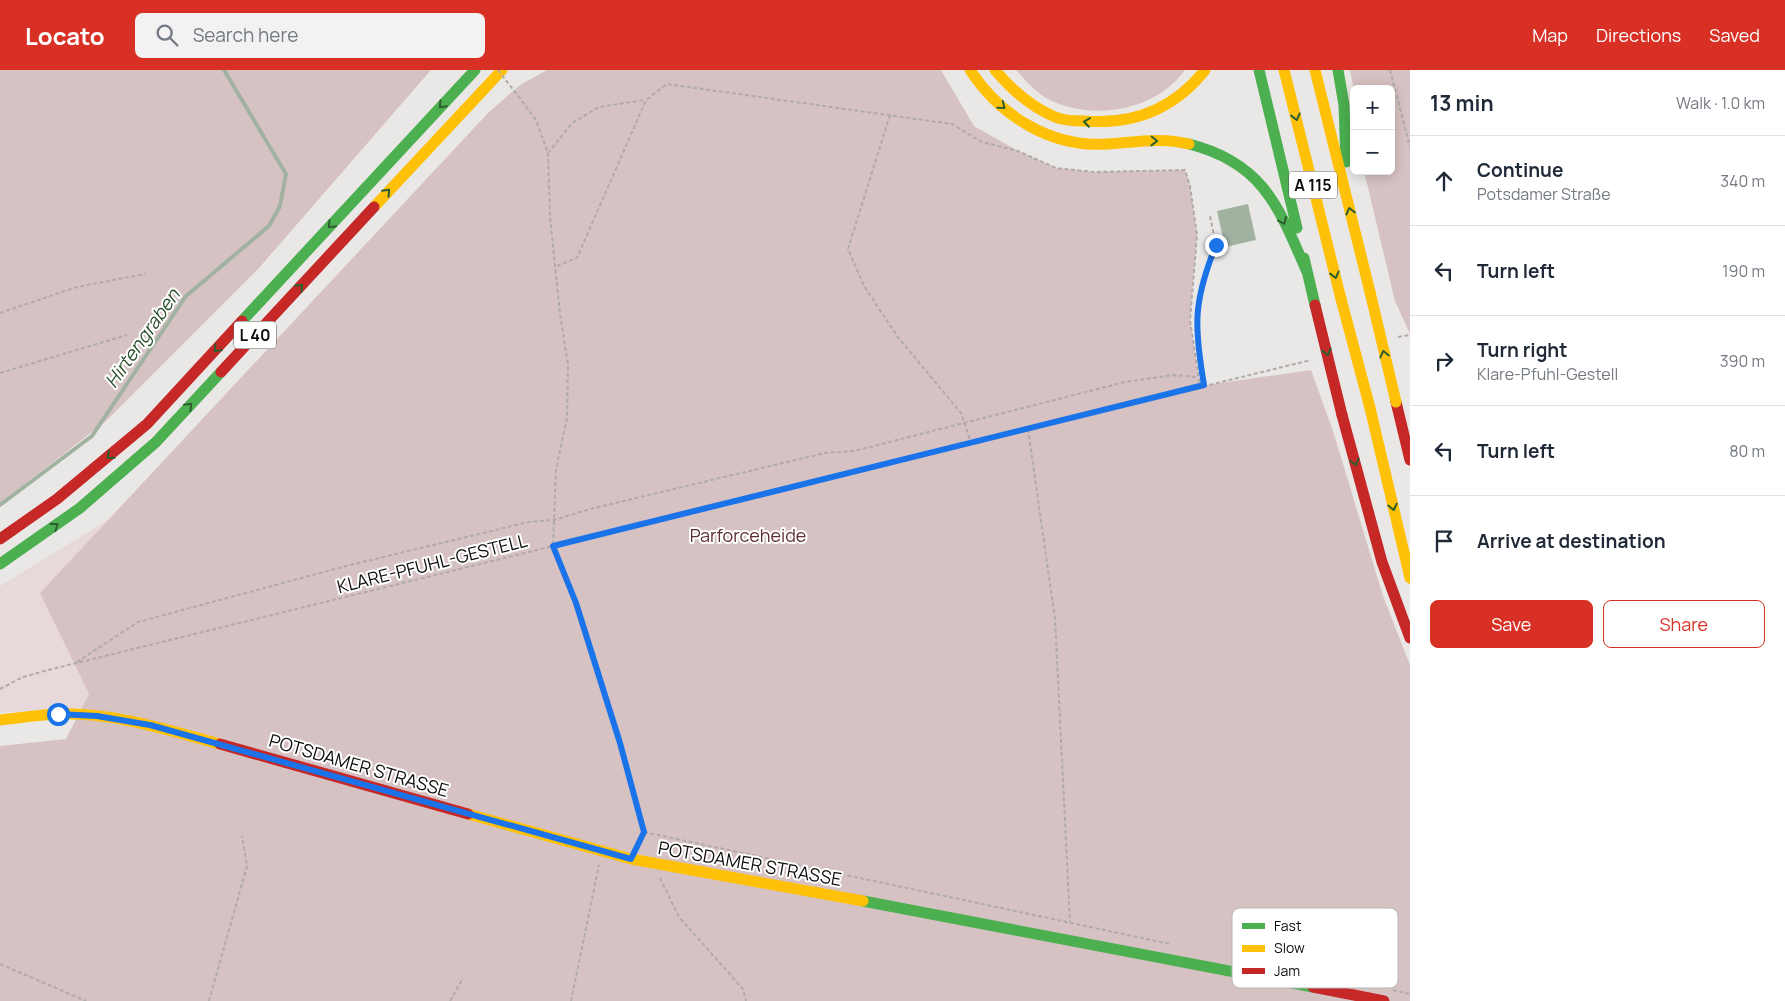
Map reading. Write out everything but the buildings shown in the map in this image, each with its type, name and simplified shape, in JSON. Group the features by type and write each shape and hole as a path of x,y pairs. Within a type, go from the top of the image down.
{"main road":[{"name":"L 40","path":"0,539 37,514 95,469 147,424 475,70"},
{"name":"L 40","path":"0,564 80,508 156,442 502,70"},
{"path":"479,93 513,70"},
{"path":"970,70 998,104 1025,124 1053,137 1082,144 1111,145 1150,140 1188,142 1222,154 1249,173 1272,197 1307,272"},
{"path":"995,70 1014,90 1035,106 1057,118 1100,124 1124,123 1152,114 1177,99 1198,80 1205,70"},
{"path":"1260,70 1342,415 1382,562 1410,638"},
{"name":"A 115","path":"1284,70 1370,408 1410,578"},
{"name":"A 115","path":"1315,70 1410,460"},
{"path":"1338,70 1344,104 1347,144 1345,190"},
{"name":"POTSDAMER STRASSE","path":"0,720 58,714 97,716 150,725 631,859 988,923 1232,971"},
{"name":"POTSDAMER STRASSE","path":"1318,988 1384,1001"}],"path":[{"path":"498,70 536,120 548,153 550,216 560,314 568,365 567,418 556,469 553,546 576,603 614,725 644,832 631,859"},
{"path":"1390,70 1410,147"},
{"path":"548,153 572,123 600,107 646,100 667,84 952,124 982,142 1018,151 1056,168 1094,172 1185,170 1190,186 1197,235 1190,320 1197,377 1200,386"},
{"path":"556,266 577,258 646,100"},
{"path":"890,115 848,249 864,286 898,336 961,413 971,443"},
{"path":"1204,385 1199,356 1197,304 1202,280 1216,245 1210,216"},
{"path":"0,313 77,287 145,274"},
{"path":"1401,337 1410,334"},
{"path":"0,373 127,335"},
{"name":"KLARE-PFUHL-GESTELL","path":"0,689 23,678 74,663 1204,385 1318,359"},
{"path":"74,663 138,622 369,561 529,522 554,520 825,453 854,451 1125,382 1174,375 1197,377"},
{"path":"1028,429 1055,619 1070,923"},
{"path":"644,832 1177,945"},
{"path":"209,1001 247,866 242,836"},
{"path":"571,1001 599,865"},
{"path":"659,876 679,917 743,989 746,1001"},
{"path":"0,964 86,1001"},
{"path":"450,1001 463,978"},
{"path":"1391,990 1410,994"}],"shaded area":[{"path":"1248,204 1256,240 1225,247 1217,211"},
{"path":"116,515 41,593 89,694 82,708 0,713 0,586"}],"green space":[{"path":"0,70 431,70 259,268 105,422 0,503"},
{"name":"Parforceheide","path":"547,70 941,70 974,126 1018,151 1056,168 1094,172 1185,170 1190,186 1197,235 1190,320 1200,386 1311,370 1333,431 1383,596 1410,665 1410,1001 0,1001 0,746 66,739 89,694 40,593 488,113 520,85"},
{"path":"1016,70 1185,70 1173,84 1158,95 1141,103 1104,111 1085,110 1050,100 1036,90"},
{"path":"1350,70 1410,70 1410,334 1395,301 1365,175 1395,175 1395,85 1353,85"}],"waterway":[{"name":"Hirtengraben","path":"0,505 92,436 186,296 269,226 280,206 286,174 224,70"}],"traffic: fast":[{"path":"242,321 475,70"},
{"path":"1259,70 1297,228"},
{"path":"1338,70 1344,105 1346,162"},
{"path":"1189,144 1214,152 1235,163 1252,176 1266,191 1277,208 1307,272"},
{"path":"1304,258 1315,305"},
{"path":"0,564 80,508 156,442 221,372"},
{"path":"863,901 1232,972"}],"traffic: slow":[{"path":"374,207 502,70"},
{"path":"970,70 997,102 1013,115 1048,135 1067,141 1087,144 1159,140 1189,144"},
{"path":"995,70 1022,97 1046,113 1066,120 1103,122 1136,117 1152,112 1180,95 1205,70"},
{"path":"1284,70 1341,299"},
{"path":"1315,70 1370,292"},
{"path":"1370,292 1396,402"},
{"path":"1341,299 1370,408"},
{"path":"1370,408 1410,578"},
{"path":"0,720 57,714 99,716 140,723 220,744"},
{"path":"468,814 631,859 863,901"}],"traffic: jam":[{"path":"221,372 374,207"},
{"path":"1315,305 1342,415"},
{"path":"0,539 57,499 147,424 242,321"},
{"path":"1396,402 1410,460"},
{"path":"1342,415 1382,562 1410,638"},
{"path":"220,744 468,814"},
{"path":"1318,988 1384,1001"}],"route":[{"path":"58,714 97,716 150,725 631,859 644,832 620,743 576,603 553,546 1204,385 1199,356 1197,304 1202,280 1216,245"}]}
